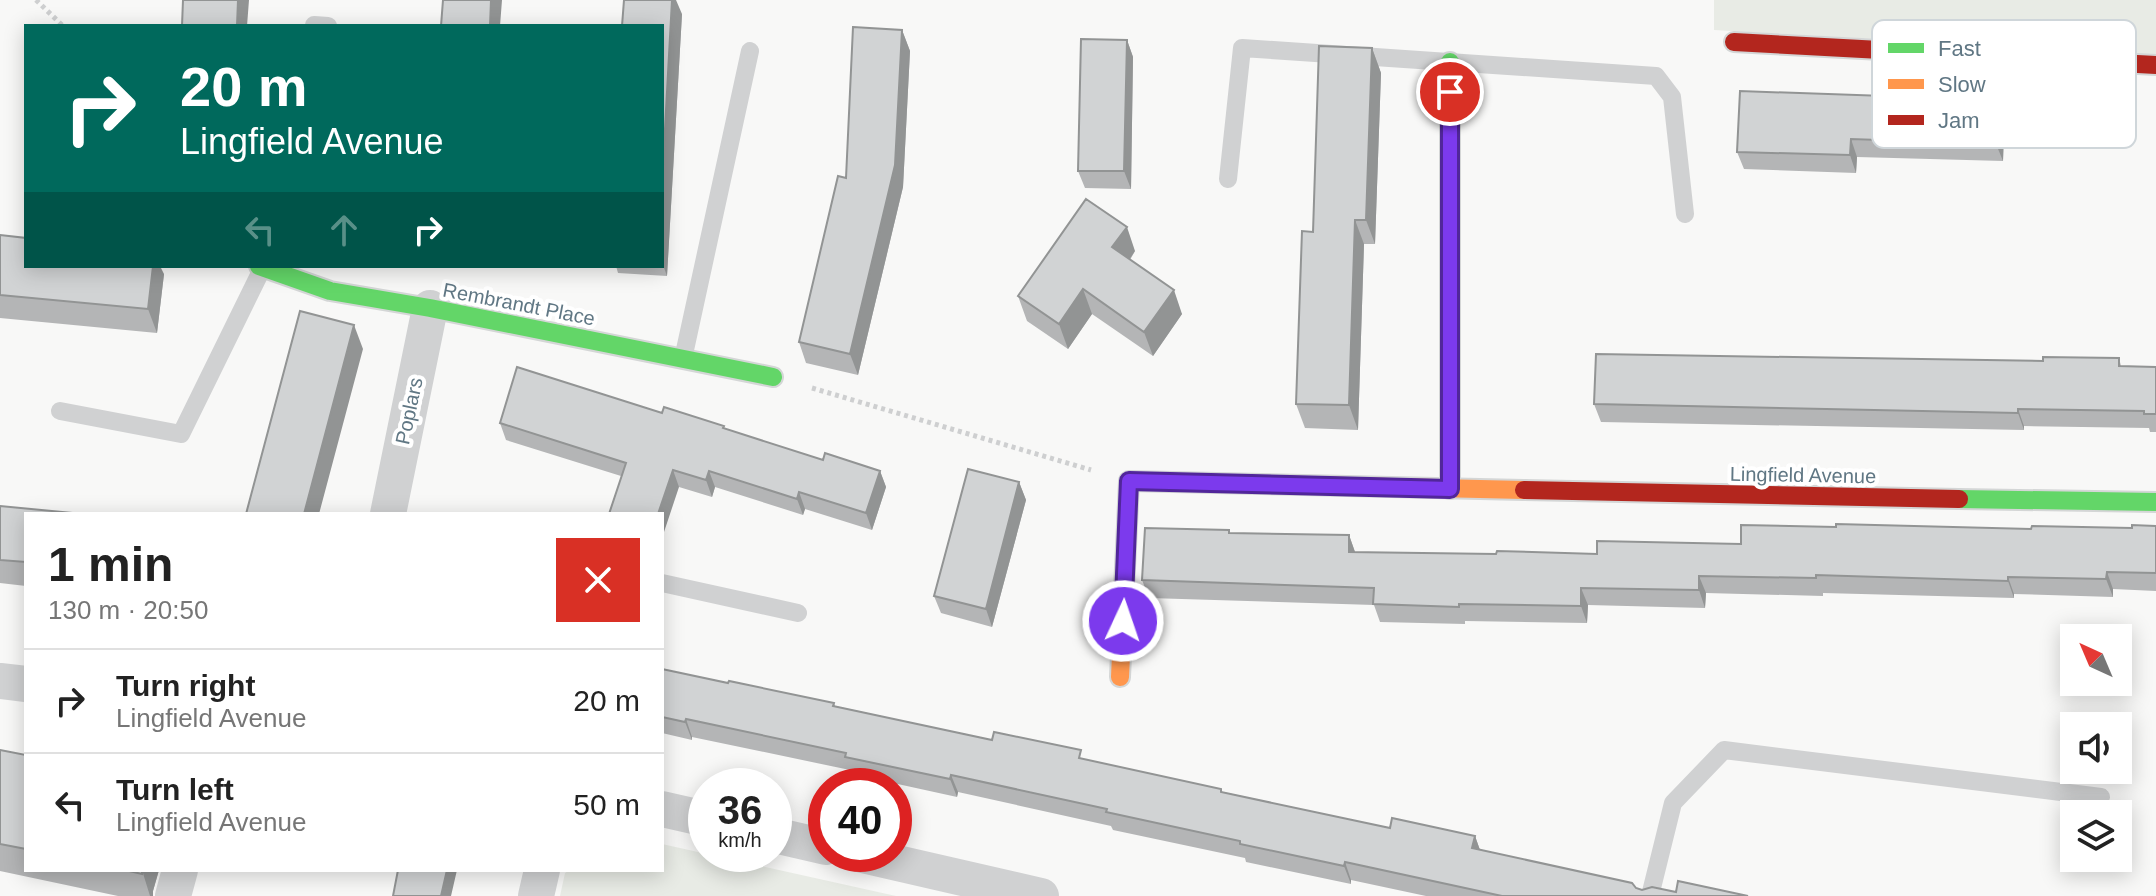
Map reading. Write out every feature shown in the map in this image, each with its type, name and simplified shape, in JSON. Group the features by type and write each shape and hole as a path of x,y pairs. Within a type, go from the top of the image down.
{"street":[{"path":"1734,42 1872,50"},
{"path":"1450,62 1450,489"},
{"path":"2136,64 2156,65"},
{"name":"Rembrandt Place","path":"269,268 430,308 773,377"},
{"name":"Poplars","path":"388,512 430,308"},
{"path":"1120,677 1129,481"},
{"name":"Lingfield Avenue","path":"1129,481 2156,502"},
{"path":"0,681 24,684"},
{"path":"664,809 688,815"},
{"path":"912,866 1041,896"},
{"path":"173,896 179,872"},
{"path":"536,896 542,872"}],"lane":[{"path":"1228,179 1242,48 1656,76 1672,97 1685,214"},
{"path":"683,359 750,51"},
{"path":"60,411 181,434 260,268"},
{"path":"664,583 798,613"},
{"path":"1650,896 1673,803 1724,750 2101,797"}],"path":[{"path":"36,0 61,24"},
{"path":"773,377 1129,481"}],"shaded area":[{"path":"1714,0 2156,0 2156,55 2136,54 2136,20 1872,20 1872,39 1714,30"},
{"path":"664,844 688,850 688,872 788,872 896,896 560,896 567,872 664,872"}],"building":[{"path":"183,0 238,0 237,24 182,24"},
{"path":"443,0 491,0 490,24 441,24"},
{"path":"624,0 672,0 664,147 664,24 622,24"},
{"path":"853,27 902,30 895,165 850,354 799,342 838,176 846,178"},
{"path":"1081,39 1127,40 1124,171 1078,171"},
{"path":"1319,46 1372,48 1366,220 1355,220 1349,405 1296,404 1302,231 1313,232"},
{"path":"1740,91 1872,96 1872,140 1851,139 1850,155 1737,152"},
{"path":"1086,199 1127,227 1112,247 1174,290 1144,332 1083,289 1059,324 1018,296"},
{"path":"0,235 24,238 24,268 153,268 148,309 0,295"},
{"path":"300,311 354,325 305,512 247,512"},
{"path":"1596,354 2043,361 2043,357 2119,358 2119,366 2156,367 2156,414 2144,414 2144,411 2018,409 2018,413 1594,404"},
{"path":"517,367 662,413 664,407 823,460 825,453 880,471 866,513 799,492 797,499 709,471 706,480 673,470 659,512 610,512 626,463 500,423"},
{"path":"968,469 1019,482 986,609 934,596"},
{"path":"0,506 62,512 24,512 24,562 0,560"},
{"path":"1836,524 2031,529 2032,526 2156,526 2156,573 2107,572 2106,579 2008,577 2008,581 1816,575 1816,578 1699,576 1699,590 1581,588 1581,606 1459,604 1459,607 1373,604 1374,588 1142,580 1145,528 1349,535 1349,552 1597,554 1597,541 1741,544 1741,525 1836,527"},
{"path":"664,669 834,703 833,706 992,740 994,732 1081,750 1079,758 1390,828 1392,818 1475,836 1472,848 1632,883 1642,890 1652,887 1676,892 1678,881 1748,896 1502,896 1345,862 1344,866 1240,844 1240,841 1106,812 1107,809 951,775 950,779 912,771 912,768 845,757 846,753 686,719 685,722 664,717"},
{"path":"0,750 24,755 24,849 0,844"},
{"path":"398,872 447,872 441,896 393,896"}],"traffic: fast":[{"path":"1450,62 1450,489"},
{"path":"265,268 330,291 773,377"},
{"path":"1959,499 2156,502"}],"traffic: slow":[{"path":"1120,677 1129,481 1524,490"}],"traffic: jam":[{"path":"1734,42 1872,50"},
{"path":"2136,64 2156,65"},
{"path":"1524,490 1959,499"}],"route":[{"path":"1123,621 1129,481 1450,489 1450,92"}]}
